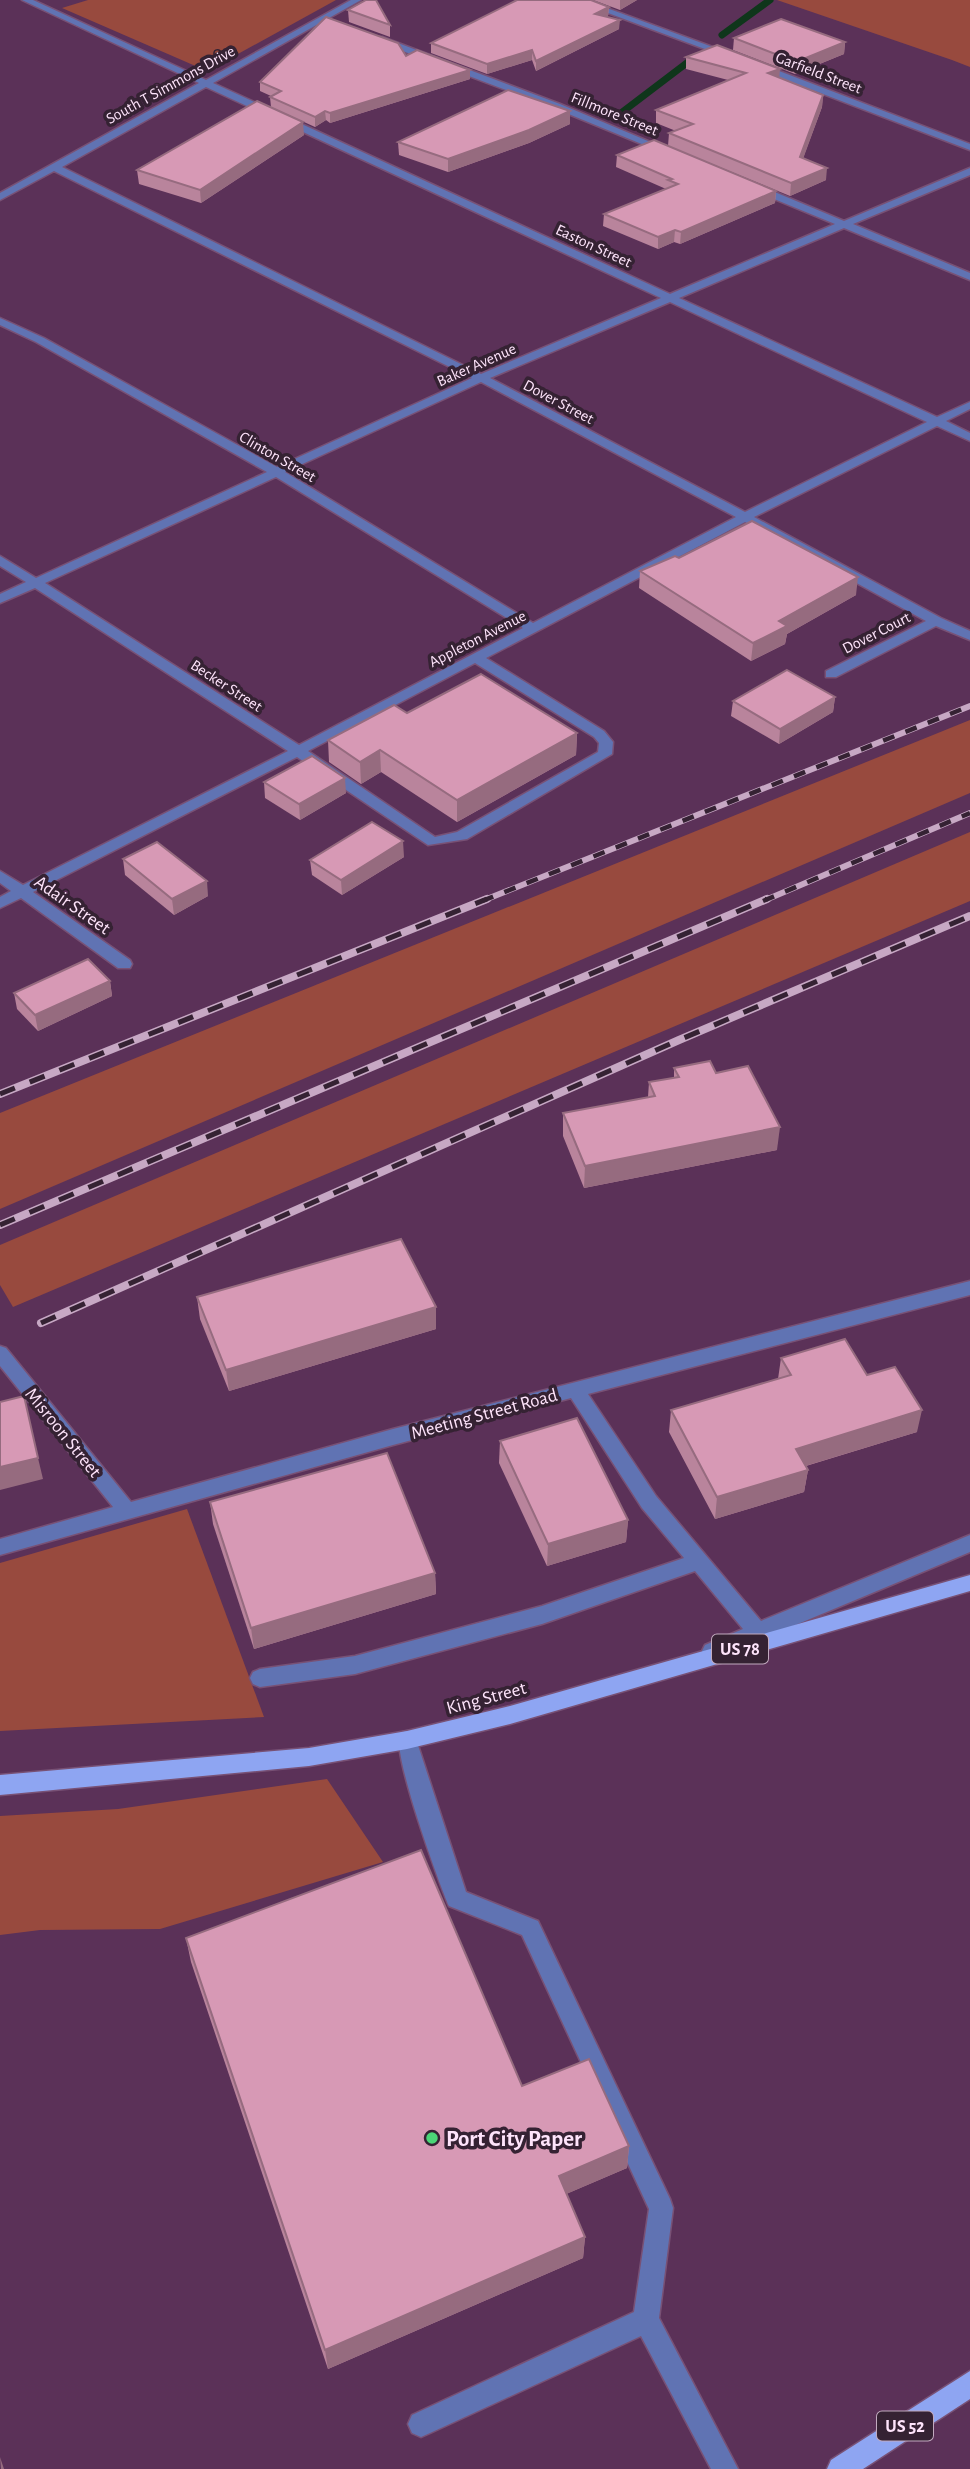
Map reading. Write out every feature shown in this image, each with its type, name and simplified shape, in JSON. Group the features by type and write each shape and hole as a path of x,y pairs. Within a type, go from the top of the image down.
{"main road":[{"name":"King Street","path":"0,1785 309,1757 407,1740 510,1715 970,1583"},
{"name":"US 52","path":"840,2469 970,2384"}],"street":[{"name":"Easton Street","path":"26,0 970,438"},
{"name":"South T Simmons Drive","path":"0,197 357,0"},
{"name":"Garfield Street","path":"577,0 693,41 970,147"},
{"path":"323,18 344,26"},
{"name":"Fillmore Street","path":"369,35 556,106 682,158"},
{"name":"Dover Street","path":"54,167 481,378 936,621 970,636"},
{"name":"Baker Avenue","path":"0,599 481,378 970,171"},
{"path":"744,183 970,277"},
{"name":"Clinton Street","path":"0,321 40,340 278,473 534,629"},
{"name":"Appleton Avenue","path":"0,903 534,629 745,517 970,405"},
{"name":"Becker Street","path":"0,560 298,751 433,842 462,836 605,754 606,743 599,734 476,658"},
{"name":"Dover Court","path":"831,674 936,621"},
{"name":"Adair Street","path":"0,876 124,964"},
{"name":"Meeting Street Road","path":"0,1547 575,1389 970,1288"},
{"name":"Misroon Street","path":"0,1353 127,1511"},
{"path":"575,1389 649,1502 758,1632"},
{"path":"510,1715 684,1662 970,1543"},
{"path":"260,1678 355,1665 542,1615 698,1561"},
{"path":"407,1740 412,1765 457,1899 530,1928 660,2208 646,2319 724,2469"},
{"path":"421,2424 646,2319"}],"shaded area":[{"path":"88,0 336,0 207,71 62,8"},
{"path":"777,0 970,0 970,67 952,60"},
{"path":"970,720 970,793 0,1209 0,1113"},
{"path":"970,832 970,901 13,1307 0,1285 0,1245"},
{"path":"187,1509 264,1717 0,1731 0,1563"},
{"path":"327,1779 383,1862 160,1929 40,1930 0,1935 0,1816 118,1809"}],"building":[{"path":"366,0 376,0 390,25 348,10"},
{"path":"517,0 591,0 609,7 595,14 620,20 536,61 532,50 487,64 431,43"},
{"path":"326,17 398,43 406,56 417,50 470,70 330,113 325,111 315,117 270,97 281,91 260,82"},
{"path":"781,19 845,42 796,62 734,38"},
{"path":"717,45 780,69 768,73 823,95 800,157 827,168 791,183 669,133 693,124 656,110 746,73 686,57"},
{"path":"508,90 570,111 529,130 448,159 398,142"},
{"path":"257,101 303,122 200,190 137,170"},
{"path":"654,140 776,191 681,232 675,230 658,237 604,214 678,184 617,155"},
{"path":"752,521 858,577 779,621 787,626 753,643 640,571 675,556 679,558"},
{"path":"787,670 835,697 780,729 733,701"},
{"path":"481,674 577,733 457,800 380,750 360,762 328,740 394,705 407,713"},
{"path":"312,756 345,778 299,804 264,782"},
{"path":"372,822 403,841 341,880 310,860"},
{"path":"157,842 207,881 172,899 123,859"},
{"path":"88,959 110,981 35,1015 14,993"},
{"path":"710,1061 716,1073 748,1066 780,1127 585,1166 563,1113 655,1096 649,1082 679,1077 674,1068"},
{"path":"401,1239 436,1307 226,1370 197,1297"},
{"path":"845,1339 867,1375 895,1367 922,1410 796,1449 808,1470 717,1497 671,1410 791,1375 781,1358"},
{"path":"24,1396 38,1458 0,1467 0,1402"},
{"path":"577,1418 628,1520 548,1544 500,1441"},
{"path":"387,1453 435,1573 251,1628 210,1502"},
{"name":"Port City Paper","path":"421,1850 522,2086 589,2059 629,2146 559,2176 585,2237 325,2350 186,1938"}],"waterway":[{"path":"722,35 770,0"},
{"path":"621,113 692,59"}],"railway":[{"path":"485,900 970,706"},
{"path":"763,901 970,813"},
{"path":"0,1225 767,899"},
{"path":"0,1094 485,900"},
{"path":"41,1323 679,1040 970,916"}],"place":[{"name":"Port City Paper","path":"432,2138"}]}
